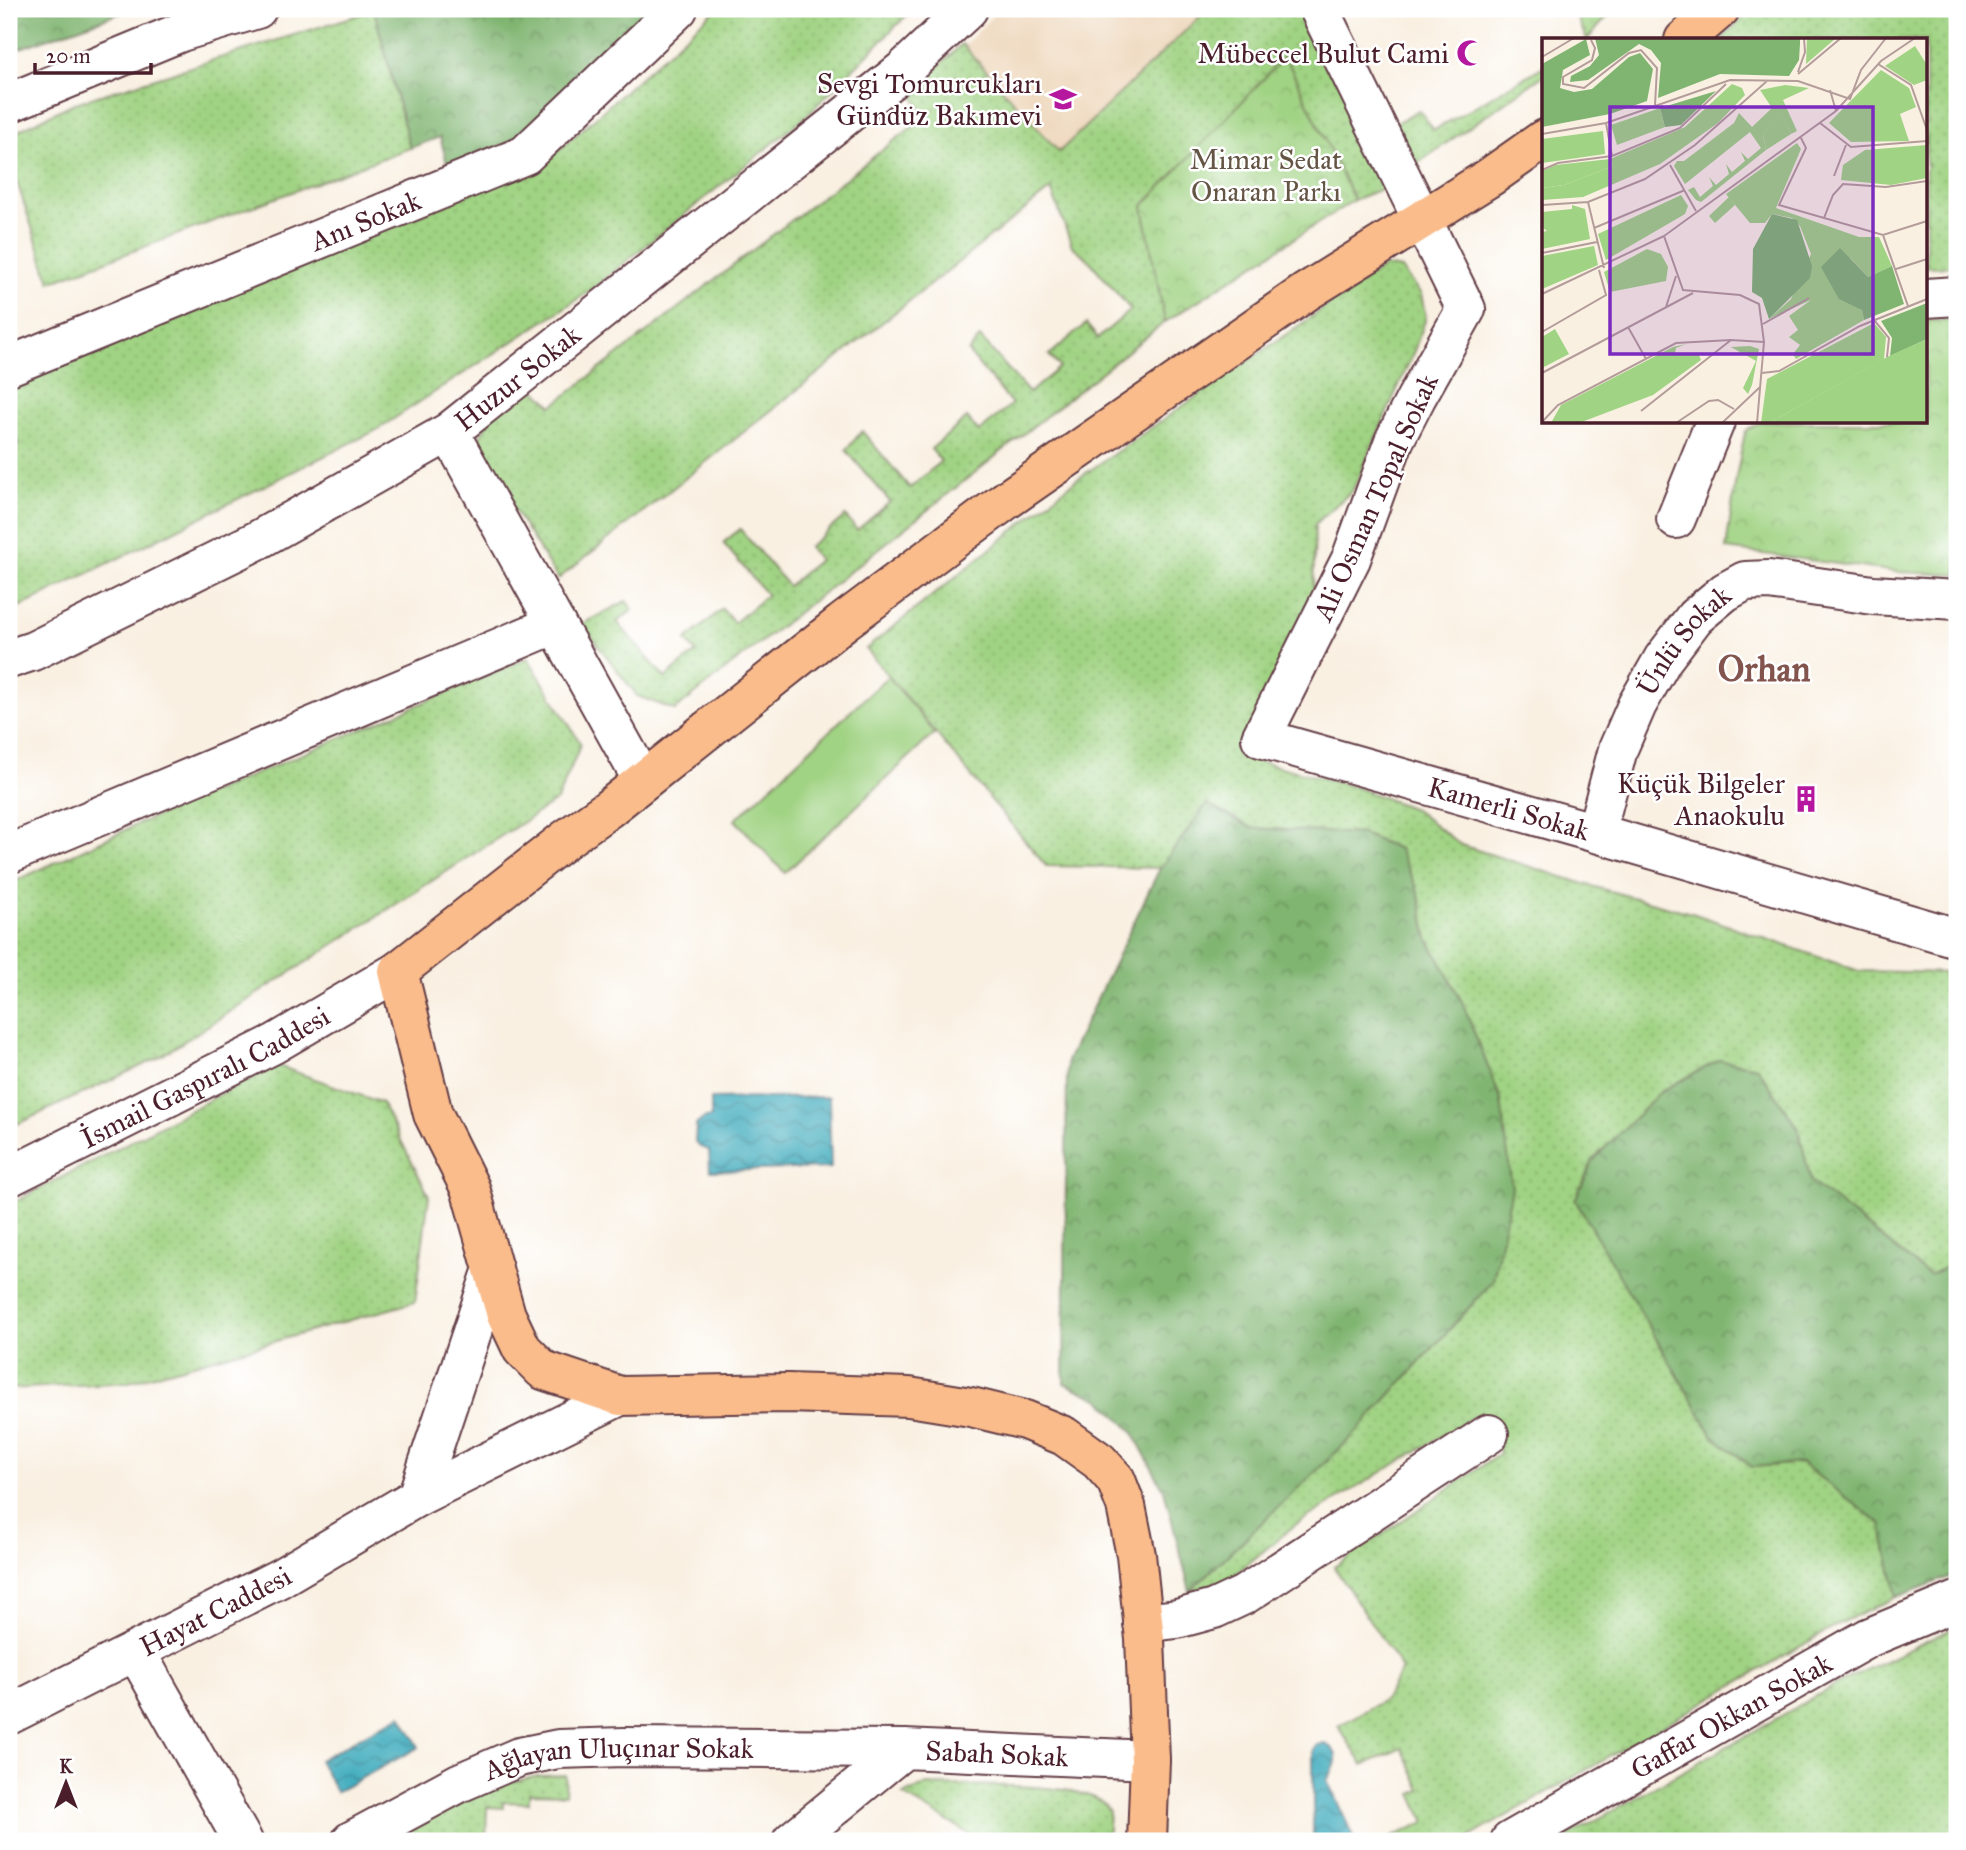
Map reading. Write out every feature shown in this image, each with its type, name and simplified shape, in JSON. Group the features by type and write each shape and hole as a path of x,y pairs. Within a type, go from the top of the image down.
{"main road":[{"path":"1689,28 1720,9"},
{"path":"1147,1841 1150,1760 1143,1623 1136,1555 1126,1506 1116,1480 1099,1461 1064,1436 1025,1420 971,1407 909,1396 788,1393 620,1396 543,1370 523,1349 506,1315 470,1188 433,1114 398,971 842,623 1005,501 1306,292 1490,177 1542,140"}],"street":[{"path":"9,103 181,32 257,9"},
{"name":"Anı Sokak","path":"10,359 525,155 678,9"},
{"name":"Huzur Sokak","path":"9,659 33,651 258,540 449,432 902,71 968,9"},
{"path":"1319,9 1422,220"},
{"name":"Ali Osman Topal Sokak","path":"1261,738 1351,559 1394,441 1466,309 1422,220"},
{"path":"1927,298 1957,296"},
{"path":"1676,519 1714,424"},
{"path":"449,432 643,781"},
{"name":"Ünlü Sokak","path":"1596,833 1618,749 1637,705 1663,659 1695,617 1725,592 1745,582 1769,580 1873,595 1957,600"},
{"path":"9,854 556,624"},
{"name":"Kamerli Sokak","path":"1261,738 1957,938"},
{"name":"İsmail Gaspıralı Caddesi","path":"9,1177 274,1044 398,971"},
{"path":"417,1497 493,1269"},
{"name":"Hayat Caddesi","path":"9,1715 280,1578 417,1497 620,1396"},
{"path":"1143,1623 1177,1619 1214,1609 1244,1595 1489,1434"},
{"name":"Gaffar Okkan Sokak","path":"1510,1841 1868,1638 1957,1601"},
{"path":"135,1652 243,1841"},
{"name":"Ağlayan Uluçınar Sokak","path":"351,1841 459,1783 519,1757 558,1749 904,1749"},
{"name":"Sabah Sokak","path":"792,1841 904,1749 1150,1760"}],"shaded area":[{"name":"Sevgi Tomurcukları Gündüz Bakımevi","path":"999,9 1208,9 1059,152 964,46"}],"green space":[{"path":"9,9 132,9 9,52"},
{"path":"660,9 532,133 448,167 440,137 410,148 374,10"},
{"path":"716,9 913,9 804,118 587,293 375,431 9,610 9,450 19,445 9,422 9,386 456,200 557,152"},
{"path":"1208,9 1318,9 1394,184 1354,200 1285,56 1143,206 1165,322 675,710 637,696 582,624 626,601 633,610 617,622 665,678 696,652 686,640 722,609 734,623 767,595 723,543 740,529 788,586 819,560 809,547 845,516 857,530 890,502 846,450 862,431 910,488 941,461 931,449 967,418 979,432 1012,404 968,352 980,337 1029,393 1060,367 1049,355 1086,324 1098,338 1131,310 1087,258 1072,246 1051,189 558,579 474,446 496,409 535,389 552,406 926,116 911,93 962,44 1059,152"},
{"path":"1592,9 1614,9 1589,38 1586,38 1577,17"},
{"path":"1753,9 1957,9 1957,266 1927,267 1927,38 1722,38"},
{"path":"374,10 410,148 50,282 9,158 9,135 72,104"},
{"name":"Mimar Sedat Onaran Parkı","path":"1285,56 1354,200 1165,322 1143,206"},
{"path":"1542,67 1542,76 1408,170 1390,126 1419,110 1434,130"},
{"path":"1385,266 1401,269 1421,294 1426,318 1353,490 1315,524 1313,596 1239,756 1352,786 1414,809 1461,845 1591,886 1695,914 1859,971 1957,973 1957,1262 1930,1276 1811,1182 1798,1128 1757,1068 1720,1060 1659,1092 1752,1467 1801,1463 1881,1524 1897,1597 1841,1623 1463,1841 1384,1841 1425,1822 1412,1794 1421,1790 1402,1748 1363,1765 1338,1726 1385,1699 1402,1669 1334,1567 1501,1453 1476,1415 1295,1525 1227,1581 1190,1591 1353,1436 1493,1281 1501,1100 1462,1002 1428,939 1418,891 1399,849 1362,834 1252,828 1207,804 1160,868 1046,866 866,649 1076,480"},
{"path":"1957,319 1957,575 1898,572 1726,549 1745,432 1757,424 1927,424 1927,321"},
{"path":"528,658 581,744 557,800 158,1058 9,1128 9,884 140,823"},
{"path":"888,676 935,733 785,873 735,820"},
{"path":"1207,804 1252,828 1362,834 1399,849 1418,891 1428,939 1462,1002 1501,1100 1512,1188 1493,1281 1353,1436 1190,1591 1164,1490 1132,1431 1101,1400 1064,1383 1067,1061 1160,868"},
{"path":"1719,1060 1757,1067 1798,1128 1811,1182 1929,1275 1957,1262 1957,1574 1897,1597 1881,1524 1801,1463 1752,1467 1713,1436 1575,1200 1593,1160 1660,1092"},
{"path":"276,1065 382,1103 429,1196 415,1302 129,1382 9,1389 9,1205"},
{"path":"1957,1626 1957,1841 1559,1841 1843,1681"},
{"path":"566,1775 565,1794 529,1793 529,1803 503,1802 503,1808 487,1807 486,1841 386,1841 466,1800 508,1783 537,1776"},
{"path":"926,1785 1046,1788 1090,1796 1103,1803 1109,1812 1107,1841 981,1841 903,1795"}],"water":[{"path":"829,1097 831,1168 710,1171 709,1150 695,1142 696,1125 711,1117 711,1099"},
{"path":"401,1715 419,1747 336,1792 319,1760"},
{"path":"1325,1744 1331,1747 1336,1755 1335,1765 1327,1780 1353,1841 1313,1841 1313,1749"}],"place":[{"name":"Mübeccel Bulut Cami","path":"1470,53"},
{"name":"Sevgi Tomurcukları Gündüz Bakımevi","path":"1063,99"},
{"name":"Küçük Bilgeler Anaokulu","path":"1806,799"}],"district":[{"name":"Orhan","path":"1764,669"}]}
